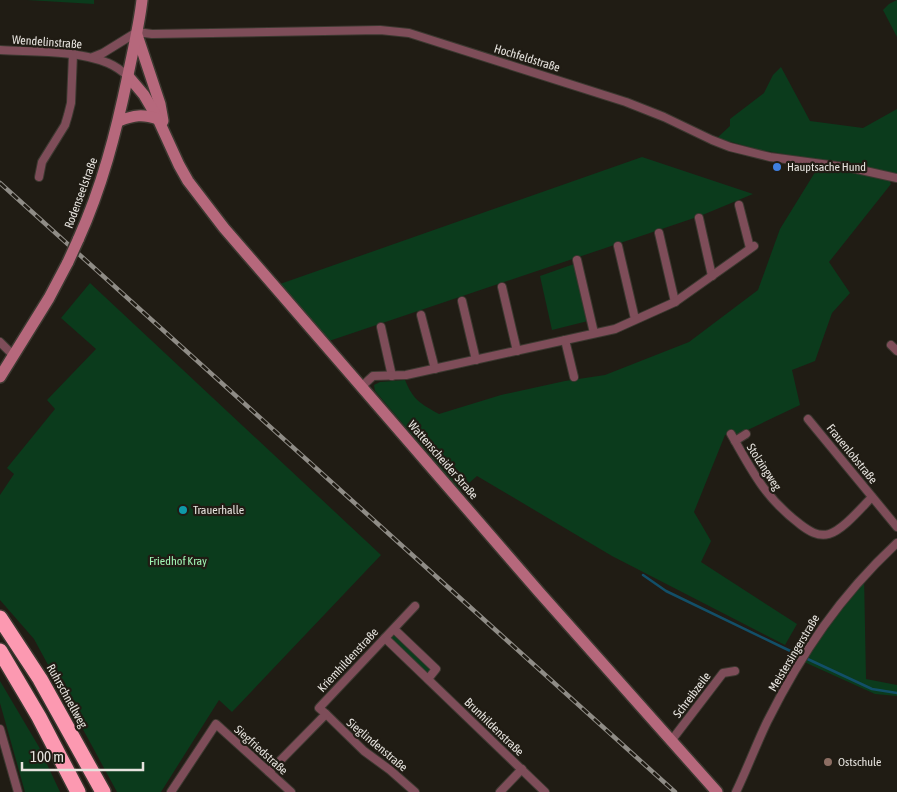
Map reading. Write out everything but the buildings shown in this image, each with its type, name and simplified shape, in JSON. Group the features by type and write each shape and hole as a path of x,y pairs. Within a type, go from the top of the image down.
{"highway":[{"name":"Ruhrschnellweg","path":"0,618 40,679 103,792"},
{"path":"0,651 39,717 78,792"}],"main road":[{"name":"Rodenseelstraße","path":"0,377 49,298 68,262 98,194 119,121 142,0"},
{"name":"Wattenscheider Straße","path":"137,34 158,96 166,133"},
{"name":"Wattenscheider Straße","path":"128,76 144,95 166,133 179,165 199,197 224,228 540,594 717,792"},
{"path":"119,121 135,115 145,115 158,119"}],"street":[{"name":"Hochfeldstraße","path":"137,34 380,30 409,33 618,99 730,147 770,157 852,168 897,178"},
{"name":"Wendelinstraße","path":"93,57 137,34"},
{"name":"Wendelinstraße","path":"0,50 74,54 93,57 111,64 128,76"},
{"path":"39,177 42,162 65,125 68,115 71,103 74,54"},
{"path":"362,387 373,376 406,375 615,329 675,302 752,247 739,205"},
{"path":"699,218 712,276"},
{"path":"658,234 675,302"},
{"path":"618,246 635,320"},
{"path":"577,260 594,333"},
{"path":"502,287 517,351"},
{"path":"462,301 476,360"},
{"path":"421,315 435,369"},
{"path":"381,327 392,376"},
{"path":"565,340 574,377"},
{"path":"0,342 13,355"},
{"path":"891,345 897,351"},
{"name":"Frauenlobstraße","path":"808,418 897,527"},
{"name":"Stolzingweg","path":"746,434 733,438 759,483 770,498 787,514 814,533 820,535 837,530 872,497"},
{"name":"Meistersingerstraße","path":"736,792 766,724 796,668 814,640 841,601 870,568 897,543"},
{"name":"Kriemhildenstraße","path":"326,714 319,708 415,606"},
{"path":"394,628 436,670 428,679"},
{"name":"Brunhildenstraße","path":"385,638 545,792"},
{"name":"Schreibzeile","path":"671,741 723,673 735,671"},
{"path":"269,772 326,714"},
{"name":"Sieglindenstraße","path":"326,714 364,751 415,792"},
{"name":"Siegfriedstraße","path":"171,792 216,724 291,792"},
{"path":"0,729 18,792"},
{"path":"500,792 522,769"}],"green space":[{"path":"27,0 94,0 94,4"},
{"path":"897,0 897,37 883,10"},
{"path":"781,67 810,121 863,128 897,109 897,177 854,166 760,150 717,138 730,126 730,119 764,93 773,75"},
{"path":"642,157 753,194 700,216 329,341 280,284"},
{"path":"817,169 887,175 891,184 829,262 850,293 832,313 815,361 792,370 800,405 737,435 725,435 694,512 711,541 701,562 797,624 785,645 612,556 477,476 460,491 375,391 374,385 380,382 405,380 418,401 439,414 501,395 565,381 605,375 689,342 758,290 780,229"},
{"path":"574,264 588,321 552,330 540,276"},
{"name":"Friedhof Kray","path":"90,283 381,555 232,712 219,700 161,792 117,792 34,639 0,600 0,495 14,474 7,468 55,409 47,400 96,349 61,318"},
{"path":"864,575 866,679 897,685 897,696 875,694 802,661"},
{"path":"394,629 435,670 427,678 386,638"},
{"path":"0,681 39,747 60,792 25,792 0,703"}],"waterway":[{"path":"643,575 666,591 872,689 897,693"}],"railway":[{"path":"0,183 675,792"}],"place":[{"name":"Hauptsache Hund","path":"777,167"},
{"name":"Trauerhalle","path":"183,510"},
{"name":"Ostschule","path":"828,762"}]}
